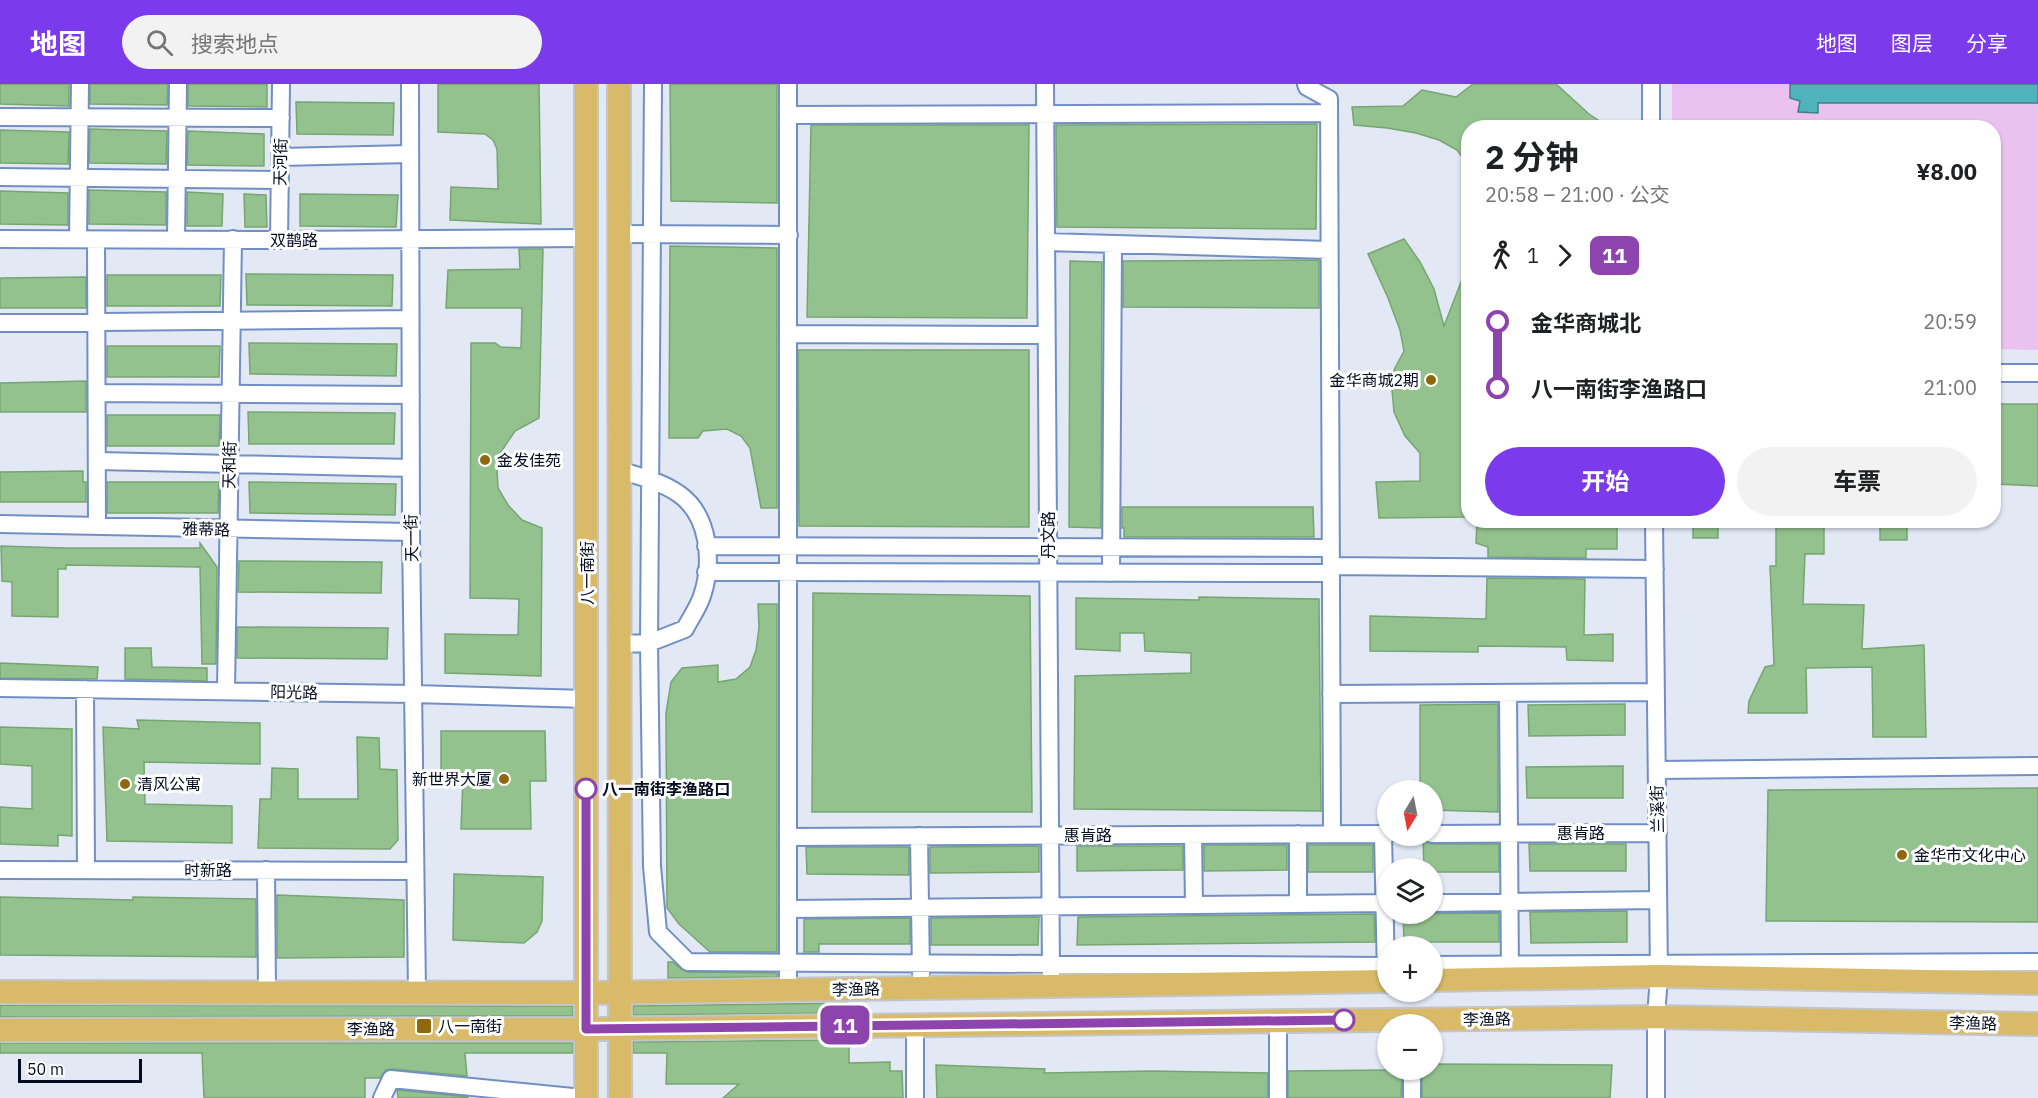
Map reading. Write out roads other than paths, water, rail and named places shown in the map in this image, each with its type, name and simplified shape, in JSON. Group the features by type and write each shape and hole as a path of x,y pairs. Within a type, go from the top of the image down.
{"main road":[{"name":"八一南街","path":"585,1098 586,84"},
{"name":"八一南街","path":"619,84 620,1098"},
{"path":"1443,979 1510,972 1659,970 2038,982"},
{"name":"李渔路","path":"0,992 585,993 922,988 1051,975 1377,973"},
{"name":"李渔路","path":"1443,1021 1656,1017 2038,1024"},
{"name":"李渔路","path":"0,1030 586,1029 915,1024 1377,1022"}],"street":[{"path":"78,239 80,84"},
{"path":"176,239 178,84"},
{"name":"天河街","path":"279,240 281,84"},
{"name":"天一街","path":"410,84 411,532 417,992"},
{"path":"653,84 649,643 652,866 658,932 688,962 921,964 1051,975"},
{"path":"788,84 788,990"},
{"name":"丹文路","path":"1045,84 1051,975"},
{"path":"1306,84 1307,87 1329,99 1332,834"},
{"path":"1651,84 1651,120"},
{"path":"788,115 1329,113"},
{"path":"0,117 281,118"},
{"path":"280,157 410,154"},
{"path":"0,177 279,180"},
{"path":"619,234 789,235"},
{"name":"双鹊路","path":"0,238 279,240 587,238"},
{"name":"天和街","path":"226,691 233,239"},
{"path":"96,240 97,526"},
{"path":"1046,242 1329,250"},
{"path":"1111,573 1113,244"},
{"path":"0,323 410,319"},
{"path":"789,334 1046,335"},
{"path":"2001,373 2038,373"},
{"path":"97,393 411,395"},
{"path":"97,461 411,468"},
{"path":"619,470 650,480 680,494 700,518 708,557 702,596 685,629 649,643 619,644"},
{"name":"雅蒂路","path":"0,524 411,532"},
{"name":"兰溪街","path":"1654,528 1659,970 1656,1017 1656,1098"},
{"path":"706,546 1330,548"},
{"path":"706,572 1111,573 1331,569 1655,569"},
{"name":"阳光路","path":"0,688 587,699"},
{"path":"85,689 86,870"},
{"path":"1331,694 1656,692"},
{"path":"1443,966 1510,972 1508,693"},
{"path":"1657,770 2038,766"},
{"name":"惠肯路","path":"1443,834 1658,833"},
{"path":"1298,834 1298,904"},
{"name":"惠肯路","path":"789,837 1377,834"},
{"path":"1194,835 1194,905"},
{"path":"919,836 922,988"},
{"name":"时新路","path":"0,870 416,870"},
{"path":"266,870 267,991"},
{"path":"1443,903 1657,900"},
{"path":"789,909 1377,903"},
{"path":"1659,970 2038,962"},
{"path":"1278,1021 1278,1098"},
{"path":"915,1024 915,1098"},
{"path":"382,1098 392,1079 585,1098"},
{"path":"1412,1080 1412,1098"}],"water":[{"path":"1790,84 2038,84 2038,103 1818,103 1818,113 1798,112 1800,101 1790,98"}],"place":[{"name":"金华商城2期","path":"1431,380"},
{"name":"金发佳苑","path":"485,460"},
{"name":"新世界大厦","path":"504,779"},
{"name":"清风公寓","path":"125,784"},
{"name":"八一南街李渔路口","path":"586,789"},
{"name":"金华市文化中心","path":"1902,855"},
{"name":"八一南街","path":"424,1026"}]}
